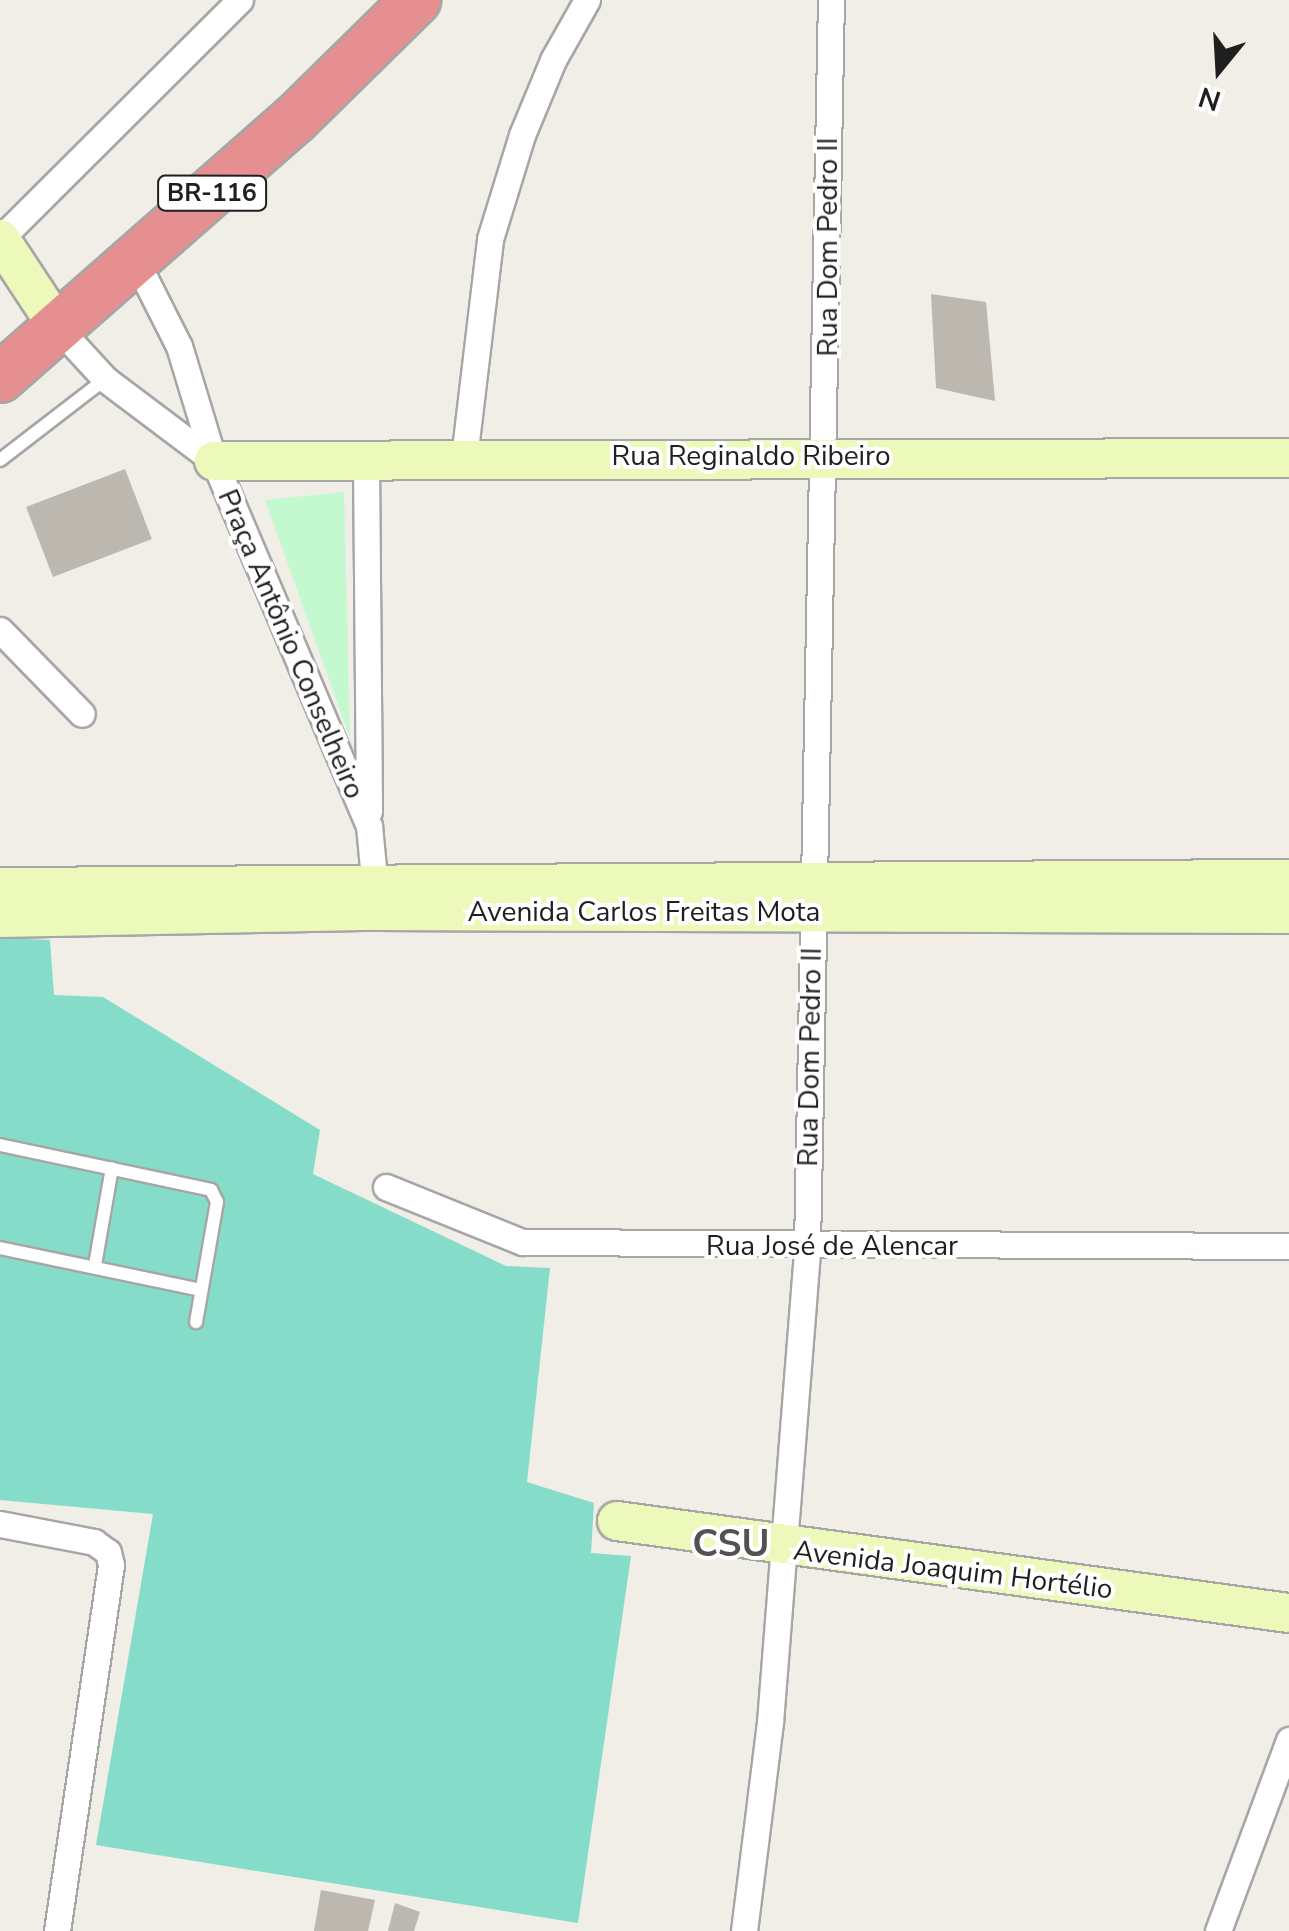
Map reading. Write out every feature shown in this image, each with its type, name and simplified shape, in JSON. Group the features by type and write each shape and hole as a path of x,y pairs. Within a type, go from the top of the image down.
{"highway":[{"name":"BR-116","path":"0,378 136,261 416,0"}],"street":[{"path":"214,461 105,379 60,330 0,240 240,0"},
{"path":"464,458 490,240 528,120 587,0"},
{"name":"Rua Dom Pedro II","path":"744,1931 784,1549 807,1246 812,896 827,455 831,0"},
{"name":"Praça Antônio Conselheiro","path":"136,261 179,346 214,461 369,826"},
{"name":"Rua Reginaldo Ribeiro","path":"214,461 827,455 1289,458"},
{"name":"Praça Antônio Conselheiro","path":"366,461 369,826 376,897"},
{"path":"0,630 82,714"},
{"name":"Avenida Carlos Freitas Mota","path":"0,888 376,897 812,896 1289,879"},
{"name":"Avenida Carlos Freitas Mota","path":"812,896 1289,914"},
{"name":"Avenida Carlos Freitas Mota","path":"0,918 376,897"},
{"name":"Rua José de Alencar","path":"386,1188 522,1242 1289,1246"},
{"name":"Avenida Joaquim Hortélio","path":"617,1521 784,1549 1289,1613"},
{"path":"0,1524 94,1542 108,1552 111,1565 57,1931"},
{"path":"1218,1931 1289,1740"}],"lane":[{"path":"0,460 105,379"},
{"path":"0,1146 112,1168 216,1195 196,1322"},
{"path":"96,1264 112,1168"},
{"path":"0,1248 96,1264 202,1290"}],"green space":[{"path":"344,492 350,738 265,500"},
{"path":"0,938 50,940 54,995 103,997 320,1130 313,1174 506,1266 550,1268 527,1482 594,1503 591,1553 631,1556 578,1923 96,1845 153,1514 0,1500"}],"building":[{"path":"931,294 986,302 995,401 936,388"},
{"path":"125,469 152,539 53,577 26,507"},
{"path":"321,1890 375,1900 368,1931 314,1931"},
{"path":"395,1903 420,1912 414,1931 388,1931"}],"district":[{"name":"CSU","path":"731,1544"}]}
